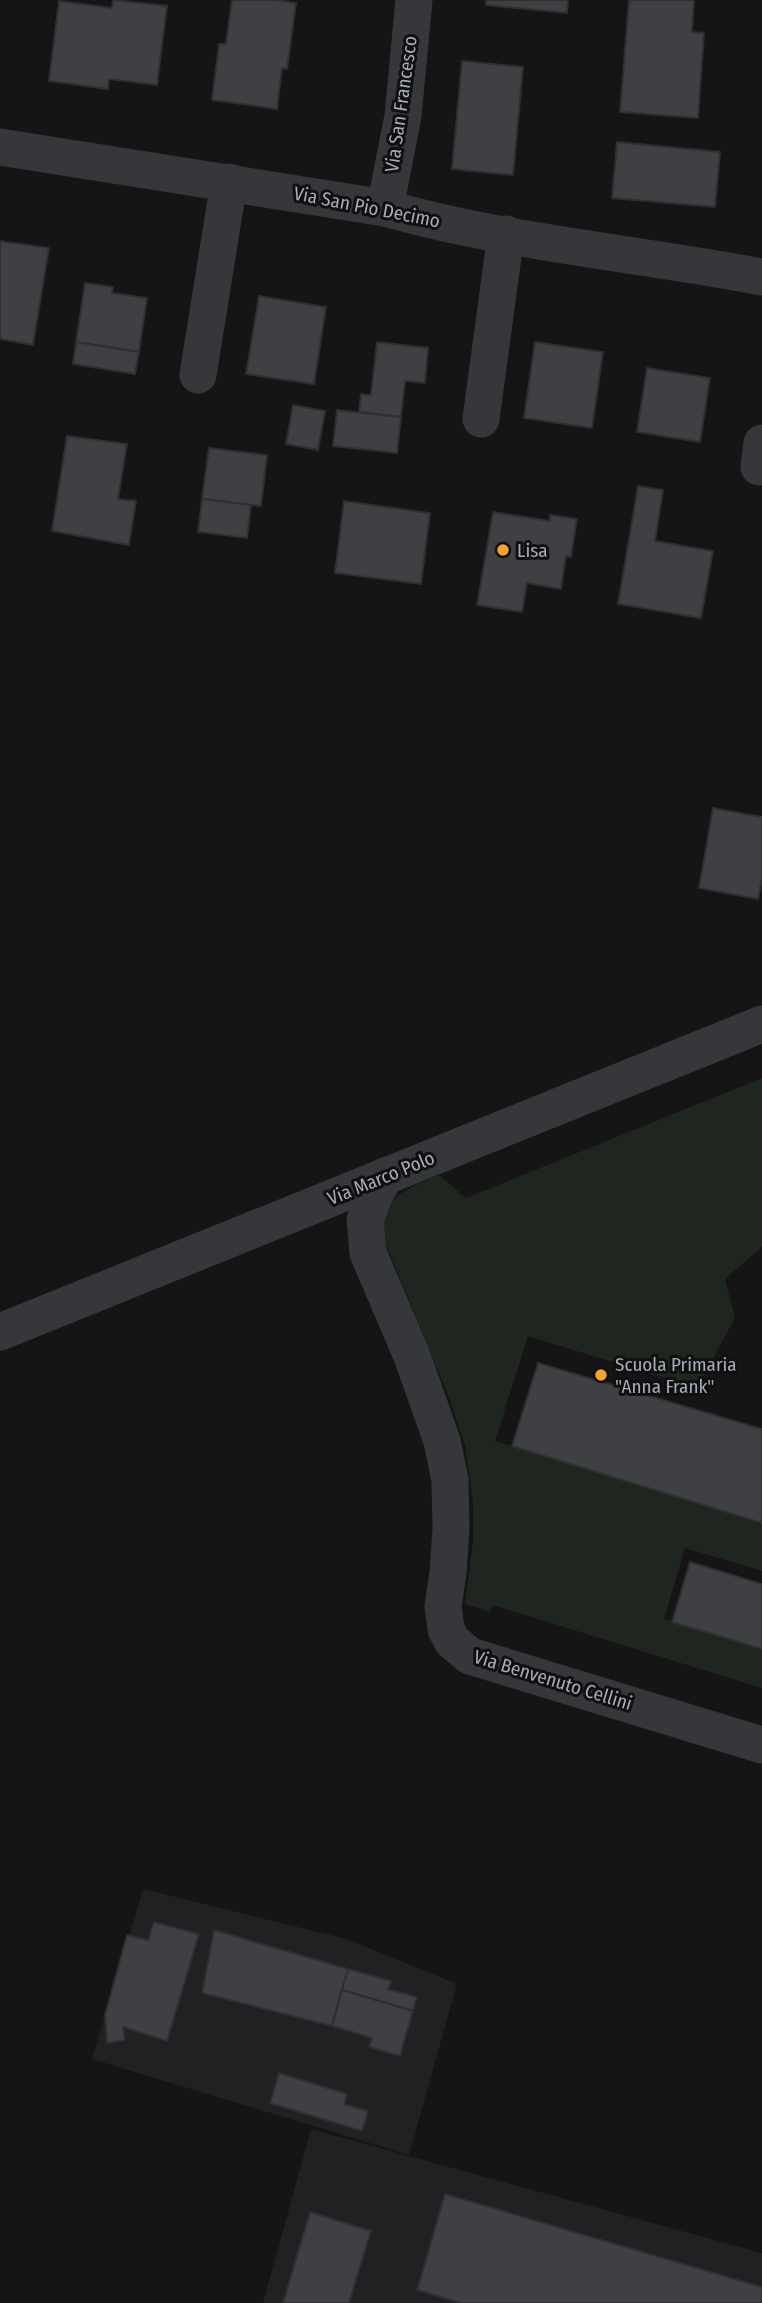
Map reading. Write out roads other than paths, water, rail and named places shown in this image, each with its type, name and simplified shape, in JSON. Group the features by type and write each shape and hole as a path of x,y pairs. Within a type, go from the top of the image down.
{"street":[{"name":"Via San Francesco","path":"386,208 403,116 414,0"},
{"name":"Via San Pio Decimo","path":"0,147 386,208 420,218 506,234 762,277"},
{"path":"198,375 229,182"},
{"path":"481,419 506,234"},
{"name":"Via Marco Polo","path":"0,1332 762,1024"},
{"name":"Via Benvenuto Cellini","path":"386,1176 374,1196 365,1220 368,1253 428,1399 442,1441 450,1479 449,1562 443,1606 446,1629 452,1641 470,1656 762,1745"}],"place":[{"name":"Lisa","path":"503,550"},
{"name":"Scuola Primaria \"Anna Frank\"","path":"601,1375"}]}
